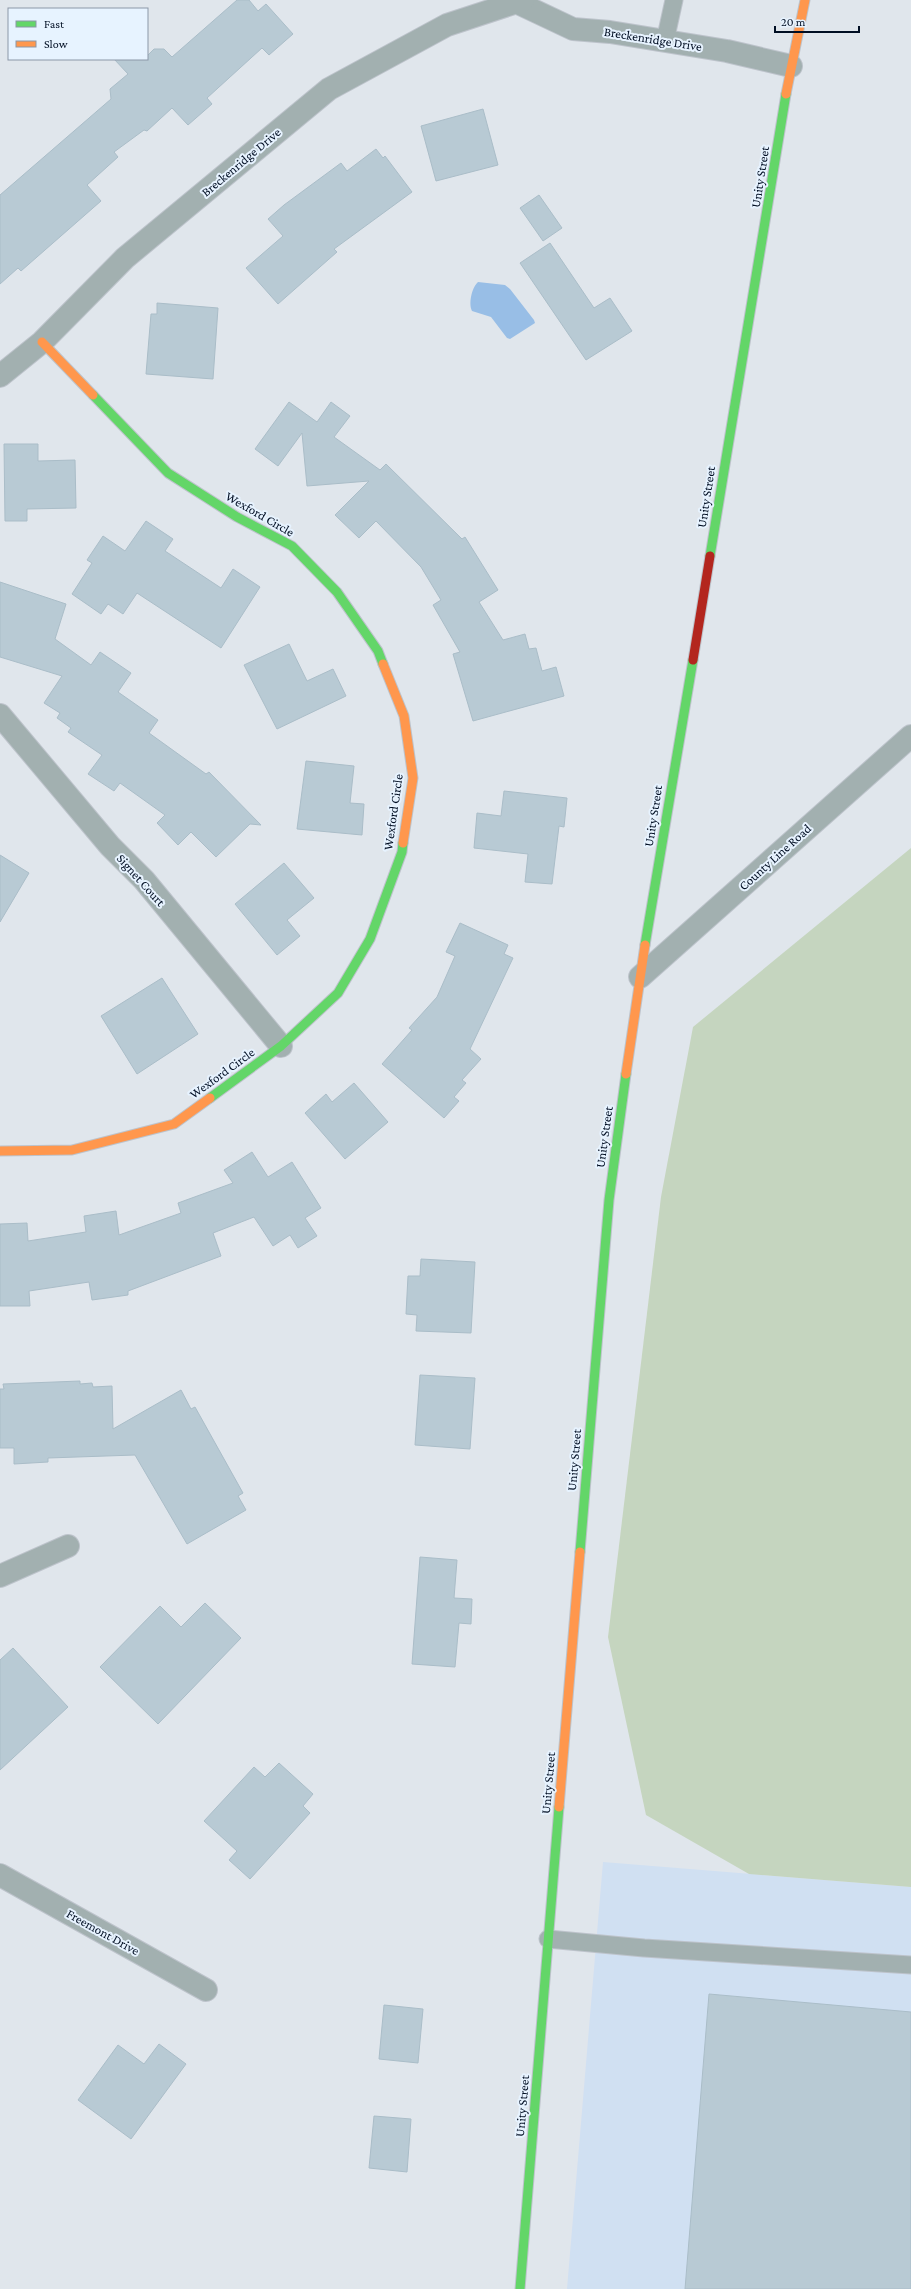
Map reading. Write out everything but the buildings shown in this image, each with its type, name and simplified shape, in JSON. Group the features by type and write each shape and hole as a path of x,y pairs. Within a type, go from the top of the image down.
{"street":[{"name":"Unity Street","path":"520,2289 609,1200 640,977 791,66 805,0"},
{"name":"Breckenridge Drive","path":"0,376 42,342 125,258 329,89 447,25 520,2 573,29 610,32 727,51 791,66"},
{"name":"Wexford Circle","path":"0,1150 72,1150 174,1124 281,1046 338,993 370,939 402,852 413,778 404,716 378,651 337,592 292,546 237,517 168,473 42,342"},
{"name":"Signet Court","path":"0,715 110,846 144,880 281,1046"},
{"name":"County Line Road","path":"640,977 911,736"},
{"path":"0,1576 68,1546"},
{"name":"Freemont Drive","path":"0,1875 206,1990"}],"lane":[{"path":"665,42 674,0"},
{"path":"548,1939 644,1948 665,1948 911,1965"}],"shaded area":[{"path":"603,1862 911,1887 911,2289 567,2289"}],"green space":[{"path":"911,848 911,1887 749,1874 646,1815 608,1637 661,1197 693,1027"}],"water":[{"path":"478,282 505,285 510,289 535,323 510,339 507,338 491,317 472,311 470,304 471,296"}],"traffic: fast":[{"path":"710,556 786,94"},
{"path":"93,395 168,473 237,517 292,546 337,592 378,651 383,664"},
{"path":"645,945 693,660"},
{"path":"210,1098 281,1046 338,993 370,939 402,852 403,843"},
{"path":"580,1552 609,1200 626,1074"},
{"path":"520,2289 559,1807"}],"traffic: slow":[{"path":"786,94 805,0"},
{"path":"42,342 93,395"},
{"path":"383,664 404,716 413,778 403,843"},
{"path":"626,1074 645,945"},
{"path":"0,1151 72,1150 174,1124 210,1098"},
{"path":"559,1807 580,1552"}],"traffic: jam":[{"path":"693,660 710,556"}]}
